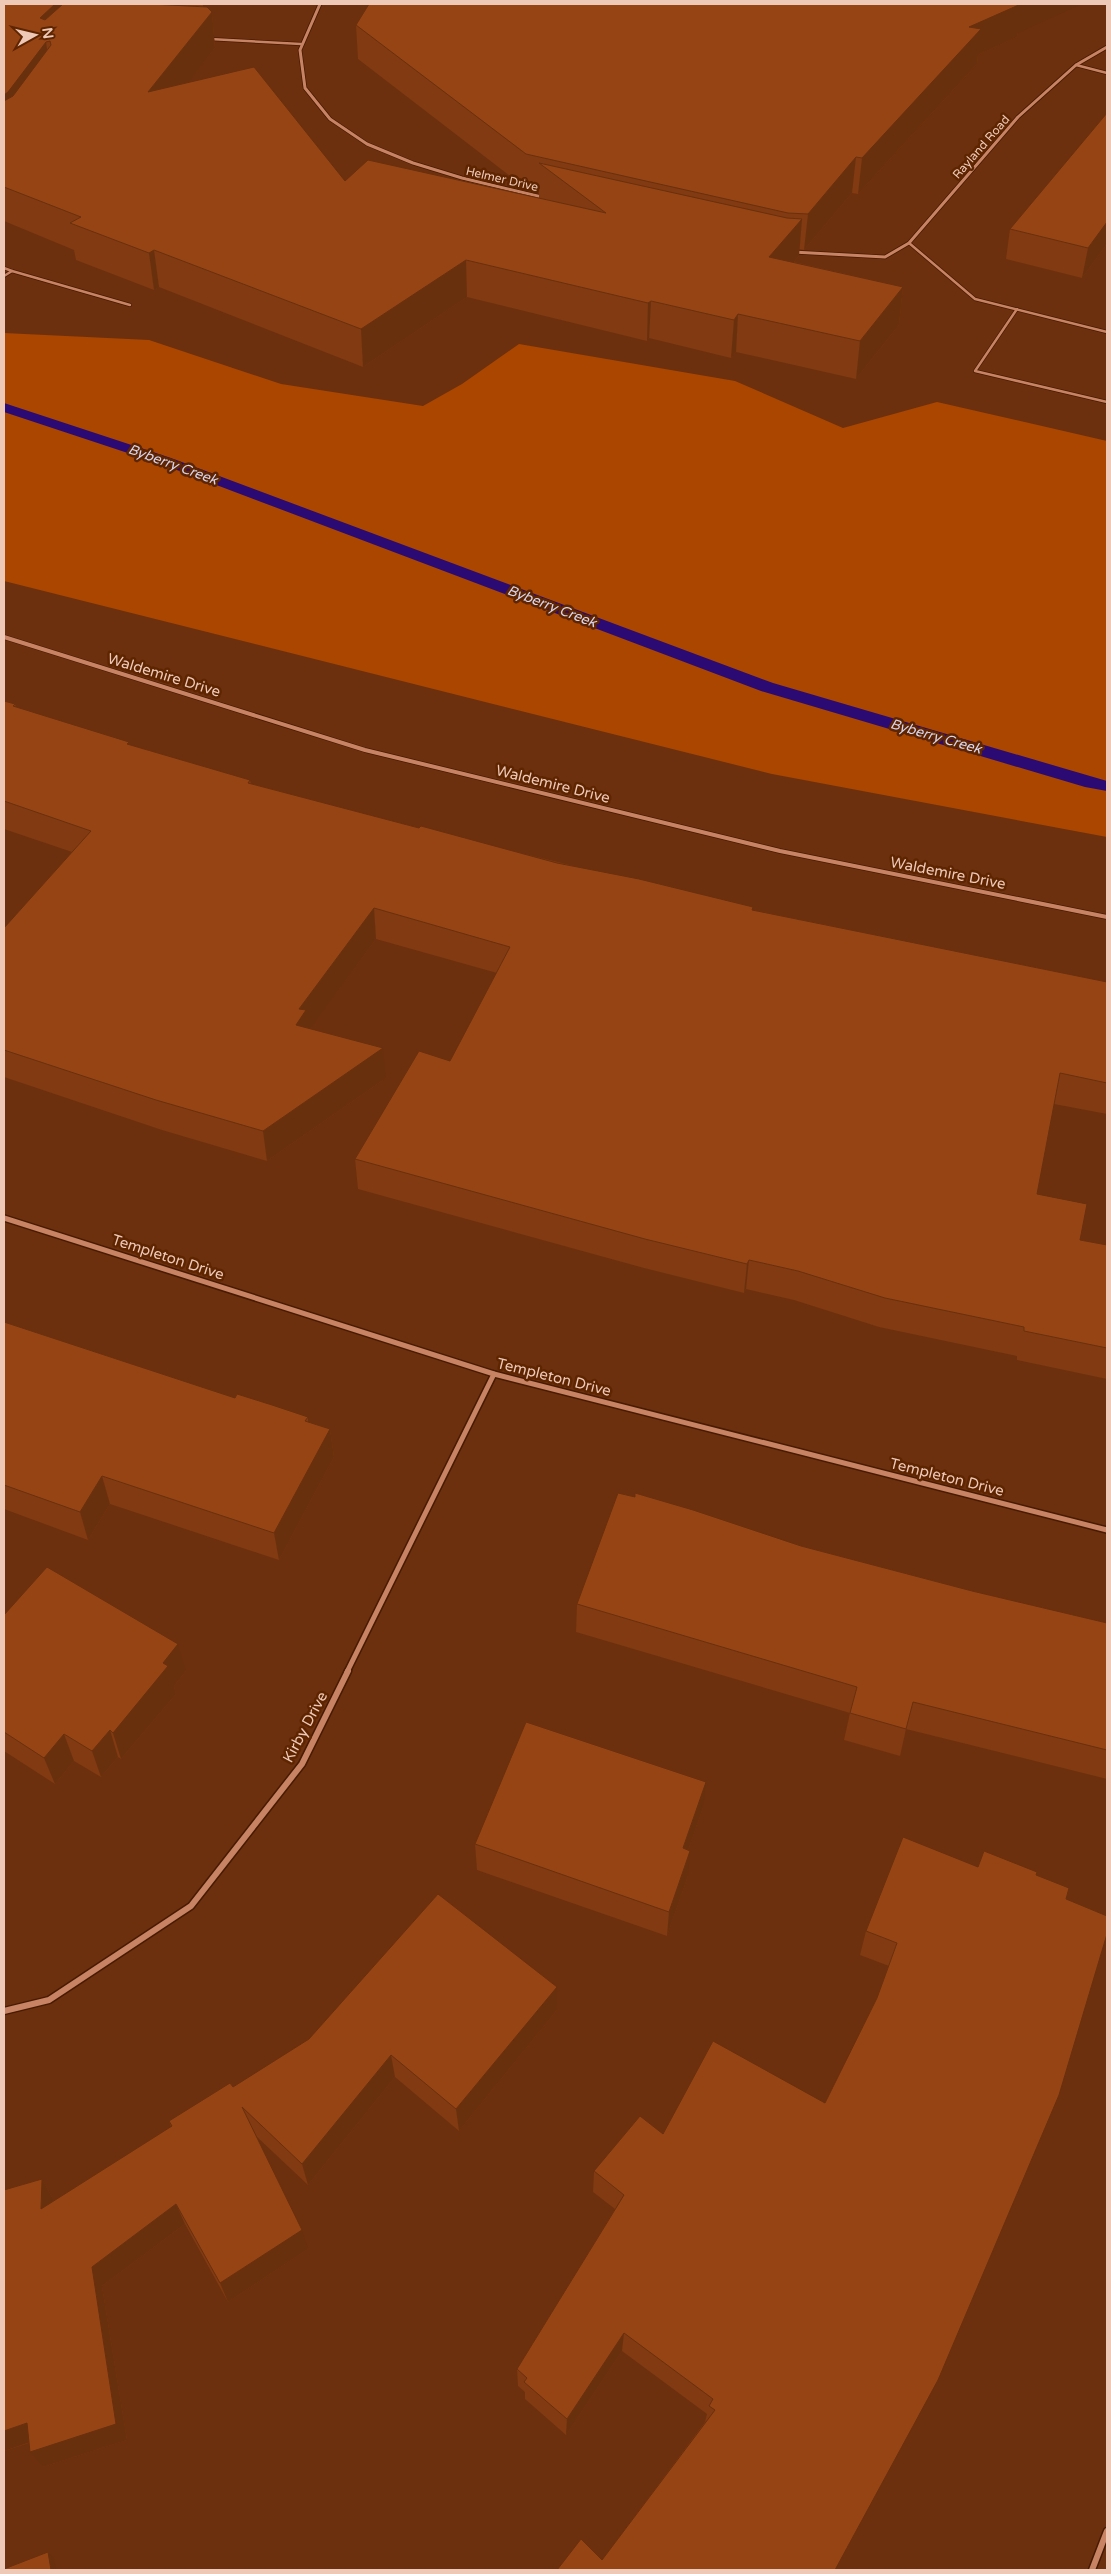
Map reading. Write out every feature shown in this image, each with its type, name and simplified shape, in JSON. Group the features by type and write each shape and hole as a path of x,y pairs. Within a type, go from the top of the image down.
{"street":[{"path":"300,44 320,4"},
{"name":"Helmer Drive","path":"300,44 302,84 322,112 356,140 439,173 554,200"},
{"name":"Rayland Road","path":"785,252 885,257 909,243 1018,116 1076,65 1107,47"},
{"name":"Waldemire Drive","path":"4,637 366,750 780,851 1107,917"},
{"name":"Templeton Drive","path":"4,1218 494,1374 1107,1530"},
{"name":"Kirby Drive","path":"4,2010 48,2000 191,1906 296,1772 302,1764 494,1374"},
{"path":"1092,2570 1107,2531"}],"lane":[{"path":"201,38 300,44"},
{"path":"1076,65 1107,72"},
{"path":"909,243 975,299 1107,332"},
{"path":"4,268 130,305"},
{"path":"4,276 12,271"},
{"path":"1017,309 975,370 1107,402"}],"shaded area":[{"path":"4,333 149,340 281,384 423,406 462,384 519,344 735,381 843,428 937,402 1107,441 1107,837 772,774 4,581"}],"building":[{"path":"4,4 55,4 40,18 45,20 63,4 150,4 207,7 212,12 148,92 254,67 345,181 368,160 606,213 539,163 787,218 802,219 769,257 903,287 860,341 738,314 734,320 651,301 648,303 466,260 361,329 154,250 149,253 70,223 81,217 4,187 4,101 13,96 51,45 50,41 46,42 4,95"},
{"path":"369,4 1021,4 969,27 981,29 862,158 856,157 808,214 788,213 526,154 356,25"},
{"path":"1107,113 1107,222 1088,248 1010,229"},
{"path":"4,701 15,704 13,706 129,742 127,744 250,780 248,783 419,828 421,826 557,863 639,879 753,907 752,910 1107,982 1107,1083 1060,1073 1037,1194 1087,1204 1080,1240 1107,1245 1107,1348 1024,1331 1024,1327 885,1298 798,1271 749,1260 747,1264 645,1239 355,1159 419,1051 450,1061 510,947 374,908 299,1009 306,1010 296,1025 383,1048 263,1131 156,1100 4,1050 4,928 91,831 4,801"},
{"path":"4,1322 235,1398 237,1394 272,1405 308,1417 305,1421 330,1429 274,1533 102,1476 80,1512 4,1485"},
{"path":"618,1493 635,1497 635,1493 801,1546 972,1591 1107,1623 1107,1750 913,1702 906,1729 850,1713 857,1687 577,1604"},
{"path":"47,1567 178,1644 163,1663 168,1666 113,1733 110,1730 92,1751 64,1734 44,1758 4,1732 4,1615"},
{"path":"526,1722 706,1782 683,1848 690,1851 669,1912 475,1844"},
{"path":"903,1837 978,1867 984,1851 1037,1872 1036,1875 1069,1888 1066,1899 1107,1916 1107,1934 1059,2095 938,2380 835,2570 557,2570 581,2539 602,2560 715,2410 709,2406 713,2399 624,2333 567,2419 524,2382 527,2378 517,2369 624,2195 594,2171 640,2116 663,2134 713,2041 825,2103 877,1998 897,1943 866,1931"},
{"path":"438,1894 557,1987 456,2109 391,2055 302,2164 242,2107 302,2230 220,2283 176,2204 92,2267 116,2424 30,2452 27,2423 4,2431 4,2190 42,2179 41,2209 172,2126 169,2121 230,2083 233,2087 309,2039"},
{"path":"48,2552 51,2570 4,2570 4,2569"}],"waterway":[{"name":"Byberry Creek","path":"4,407 166,461 767,687 1091,783 1107,786"}]}
